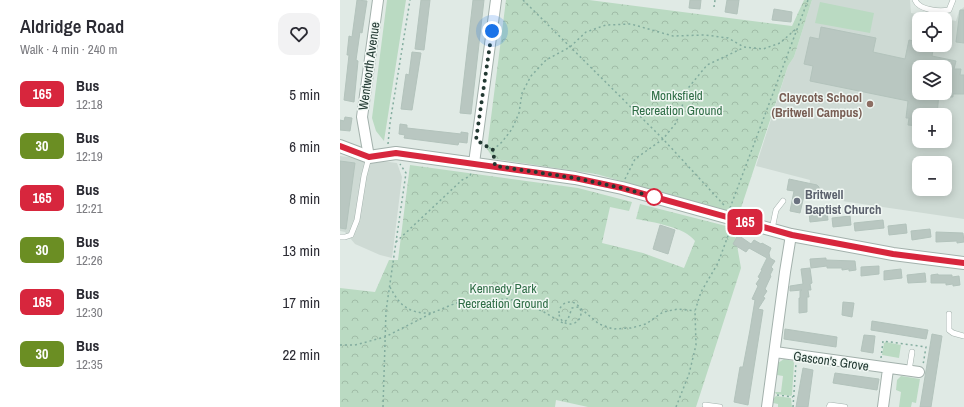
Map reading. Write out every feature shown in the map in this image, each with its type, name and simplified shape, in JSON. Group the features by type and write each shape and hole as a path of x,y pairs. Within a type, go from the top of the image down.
{"street":[{"name":"Wentworth Avenue","path":"369,157 362,117 378,0"},
{"path":"474,163 496,0"},
{"path":"340,146 369,157 396,153 575,178 622,188 792,235 893,254 964,263"},
{"path":"767,407 785,272 792,235"},
{"name":"Gascon's Grove","path":"775,352 914,372"},
{"name":"Gascon's Grove","path":"883,407 884,368"}],"lane":[{"path":"915,0 915,2 921,7 941,12 949,10 953,0"},
{"path":"340,237 344,238 351,235 358,220 364,176 369,157"},
{"path":"772,230 776,210 782,201"},
{"path":"949,314 949,330 953,333 964,336"},
{"path":"912,352 914,372"},
{"path":"704,405 720,407"},
{"path":"829,407 830,405 845,407"}],"path":[{"path":"383,407 386,311 406,173 396,153 396,148 388,147 390,123 410,0"},
{"path":"523,0 663,139 724,205"},
{"path":"714,7 715,0"},
{"path":"729,210 808,0"},
{"path":"493,150 502,142 512,129 519,113 522,93 531,76 546,60 570,47 586,32 606,25 631,24 673,36 705,34 728,38 744,47 763,49 780,43 797,28"},
{"path":"622,188 626,176 635,159 663,139 676,123 689,87 707,65 744,47"},
{"path":"476,140 493,150"},
{"path":"493,150 495,166"},
{"path":"396,242 462,180 470,176 474,163"},
{"path":"676,407 689,374 696,345 695,311 701,292 718,263 729,233 725,227"},
{"path":"390,288 396,300 408,309 420,313 432,313"},
{"path":"340,345 355,345 385,337 432,313 456,303 508,299 528,304 569,325 575,324 580,319 581,313 579,307"},
{"path":"563,322 559,318 558,313 560,307 564,303 570,302 575,303 599,324 613,329 631,328 646,324 663,312 678,309 695,311"},
{"path":"563,322 568,319 572,308 579,307"},
{"path":"884,368 883,341 926,347 922,373 914,372"},
{"path":"793,407 796,356"},
{"path":"768,394 793,396"}],"shaded area":[{"name":"Claycots School (Britwell Campus)","path":"812,0 910,0 912,13 912,52 952,52 952,20 956,21 959,11 964,7 964,219 808,196 810,180 756,166 788,66 794,57"},
{"path":"340,156 397,163 402,177 392,258 380,255 355,244 345,232 340,231"}],"green space":[{"path":"387,0 406,0 384,141 376,131 372,118"},
{"name":"Monksfield Recreation Ground","path":"506,0 589,0 792,26 804,0 812,0 794,57 788,66 739,214 596,174 494,159 487,149"},
{"path":"820,2 874,13 870,33 815,23"},
{"name":"Kennedy Park Recreation Ground","path":"410,165 578,188 632,202 629,211 610,207 602,243 643,253 684,268 695,241 684,232 676,229 636,219 640,204 734,228 741,268 696,407 588,407 556,400 555,407 340,407 340,288 375,292 389,260 398,260"},
{"path":"886,342 901,345 899,358 882,355 884,343"},
{"path":"784,359 793,361 794,363 791,396 776,394 775,392 781,392 783,376 777,375 778,363"},
{"path":"901,376 920,379 916,403 912,402 911,407 899,407 901,392 896,390 897,380"},
{"path":"776,396 791,398 792,407 778,407 778,404 773,403"}],"building":[{"path":"357,0 367,1 356,60 358,61 354,102 344,100 349,55 347,55 349,36 352,37"},
{"path":"421,0 430,0 424,50 415,49"},
{"path":"473,0 484,0 471,114 460,113"},
{"path":"690,0 701,0 700,9 689,8"},
{"path":"727,0 739,0 737,14 725,12"},
{"path":"774,9 792,12 791,22 772,20"},
{"path":"960,10 964,10 964,43 956,42"},
{"path":"821,27 876,38 873,52 905,59 909,40 912,41 912,52 933,52 932,56 951,60 912,60 912,100 938,100 938,108 912,108 912,125 908,125 909,118 906,118 908,101 810,81 813,66 804,64 810,37 819,39"},
{"path":"412,52 421,53 412,110 401,109 406,74 409,75"},
{"path":"952,60 956,61 954,69 961,69 960,75 964,75 964,94 953,94 953,97"},
{"path":"345,117 352,118 350,131 340,130 340,120 344,121"},
{"path":"400,124 407,125 407,128 461,134 461,132 468,133 467,143 459,142 458,145 404,138 405,135 399,134"},
{"path":"340,161 355,163 346,229 340,228"},
{"name":"Britwell Baptist Church","path":"789,179 817,185 819,187 819,191 816,192 805,191 800,213 790,211 794,191 787,190"},
{"path":"827,211 828,220 810,222 809,213"},
{"path":"850,216 851,225 833,227 832,218"},
{"path":"883,220 884,228 855,231 854,223"},
{"path":"906,224 907,233 889,235 888,226"},
{"path":"660,225 675,230 668,254 653,249"},
{"path":"930,229 931,237 912,240 911,231"},
{"path":"936,232 963,233 964,242 936,242"},
{"path":"738,235 751,244 754,240 771,248 769,253 770,258 775,261 771,267 773,269 765,289 767,291 763,297 765,298 758,309 763,310 748,405 734,402 740,367 743,367 750,330 755,300 752,299 758,286 756,284 760,278 758,277 767,258 749,248 746,252 733,244"},
{"path":"826,258 826,260 855,261 856,270 849,271 849,269 842,270 842,268 827,268 827,266 811,268 810,259"},
{"path":"879,266 879,274 861,276 861,267"},
{"path":"810,268 812,283 810,284 811,290 808,290 809,297 807,297 807,312 799,313 799,298 800,291 802,290 790,291 790,286 803,284 801,269"},
{"path":"901,269 902,278 884,280 884,271"},
{"path":"925,273 926,282 908,283 907,275"},
{"path":"931,275 952,275 952,277 959,276 960,285 953,286 953,284 946,285 946,283 931,283"},
{"path":"843,302 854,303 852,317 842,315"},
{"path":"872,321 928,330 926,339 871,330"},
{"path":"785,329 837,337 836,347 784,339"},
{"path":"932,334 942,336 931,407 920,407"},
{"path":"864,335 875,336 873,353 861,351"},
{"path":"803,368 813,370 808,407 796,407"},
{"path":"835,373 879,379 877,390 833,383"}],"bus line":[{"name":"165","path":"340,146 369,157 396,153 575,178 622,188 792,235 893,254 964,263"}],"place":[{"name":"Claycots School (Britwell Campus)","path":"870,104"},
{"name":"Britwell Baptist Church","path":"797,201"}],"route":[{"path":"492,31 476,140 493,150 495,166 575,178 622,188 654,197"}]}
